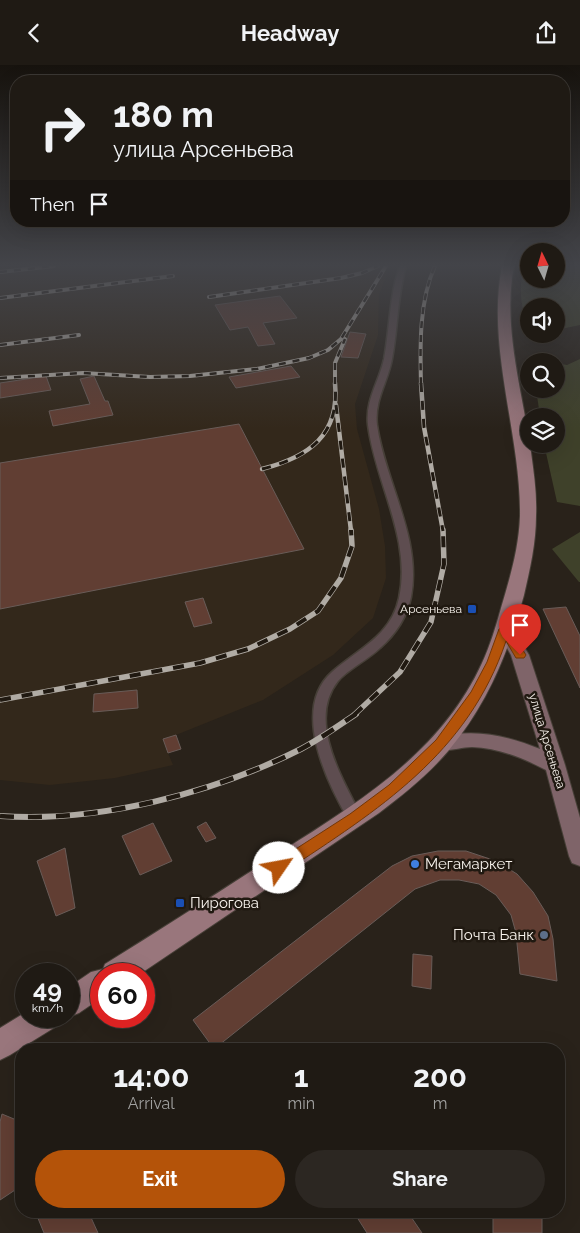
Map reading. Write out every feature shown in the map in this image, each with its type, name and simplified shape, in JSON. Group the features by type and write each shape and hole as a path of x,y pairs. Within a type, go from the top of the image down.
{"main road":[{"path":"132,963 355,818 394,789 441,744 475,695 493,662 526,552 528,514 522,442 510,371 505,321"},
{"name":"улица Арсеньева","path":"504,629 520,655 580,856"},
{"path":"441,744 457,739 475,739 524,750 554,765"},
{"path":"0,1045 28,1028"}],"street":[{"path":"355,818 342,799 333,778 322,738 320,707 335,676 376,647 391,630 400,615 405,597 408,563 403,538 376,446 372,412 388,360 391,321"}],"shaded area":[{"path":"0,321 378,321 378,335 355,404 357,429 379,509 385,546 386,578 373,618 333,655 263,700 176,735 181,749 168,753 173,765 115,778 50,785 0,780"}],"green space":[{"path":"565,321 580,321 580,325 565,328"},
{"path":"580,359 580,506 557,502 546,453 565,453 565,408 539,408 537,398 565,398 565,365"},
{"path":"580,532 580,582 579,582 552,549"}],"building":[{"path":"224,321 280,321 263,323 275,344 258,346 248,327 230,330"},
{"path":"350,332 366,334 358,358 341,357"},
{"path":"291,366 300,377 236,388 229,377"},
{"path":"46,376 51,390 0,398 0,383"},
{"path":"94,376 105,401 108,401 113,415 53,426 49,411 90,404 80,379"},
{"path":"239,424 304,549 0,609 0,463"},
{"path":"203,598 212,623 194,627 185,602"},
{"path":"566,607 580,636 580,688 543,609"},
{"path":"137,690 138,708 93,712 94,694"},
{"path":"176,735 181,749 168,753 163,739"},
{"path":"206,822 216,838 206,842 197,827"},
{"path":"153,823 172,861 140,875 122,836"},
{"path":"65,848 75,908 56,916 37,861"},
{"path":"438,851 466,851 496,861 517,874 533,892 548,916 553,939 557,981 520,974 516,933 511,915 496,895 479,884 459,880 440,880 415,889 222,1043 210,1043 193,1020 392,866 412,856"},
{"path":"413,954 432,956 431,989 412,986"},
{"path":"2,1114 15,1118 15,1190 0,1200 0,1122"},
{"path":"38,1218 91,1218 98,1233 44,1233"},
{"path":"357,1218 412,1218 422,1233 367,1233"},
{"path":"493,1218 542,1218 542,1233 493,1233"}],"railway":[{"path":"0,378 83,373 150,377 190,376 257,369 309,358 328,350 341,339 352,321"},
{"path":"421,383 422,321"},
{"path":"0,345 79,335"},
{"path":"262,469 294,458 318,441 326,430 332,417 335,401 335,363 345,339"},
{"path":"421,383 424,427 443,531"},
{"path":"336,405 351,531"},
{"path":"0,700 200,663 248,649 290,629 318,611 341,578 352,546 351,530"},
{"path":"354,715 400,672 431,622 444,564 443,530"},
{"path":"0,816 76,815 155,802 231,779 267,765 322,737 356,714"}],"place":[{"name":"Арсеньева","path":"472,609"},
{"name":"Мегамаркет","path":"415,864"},
{"name":"Пирогова","path":"180,903"},
{"name":"Почта Банк","path":"544,935"}],"route":[{"path":"279,868 355,818 394,789 441,744 475,695 493,662 504,629 520,655"}]}
